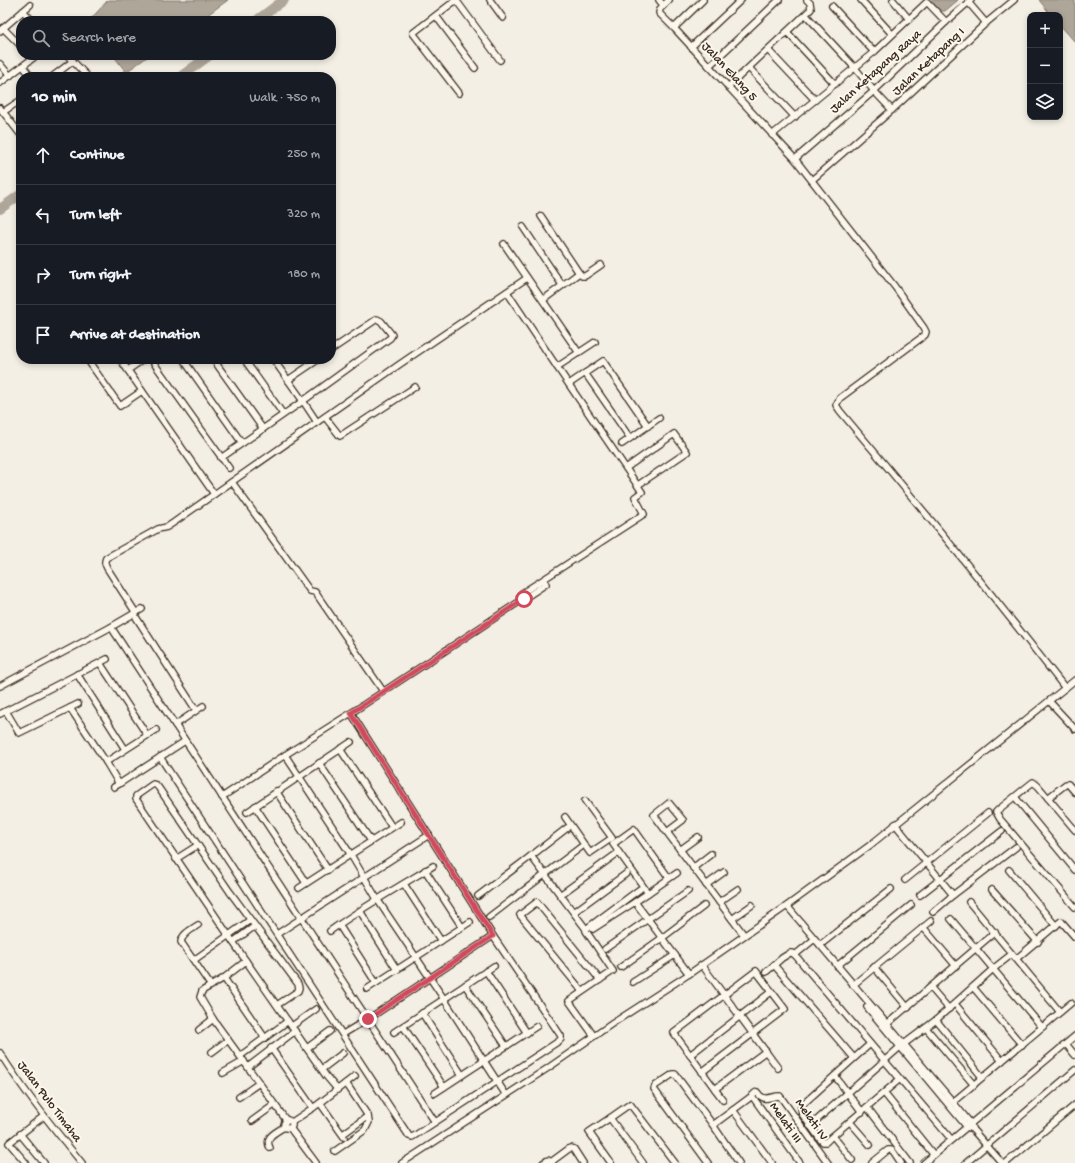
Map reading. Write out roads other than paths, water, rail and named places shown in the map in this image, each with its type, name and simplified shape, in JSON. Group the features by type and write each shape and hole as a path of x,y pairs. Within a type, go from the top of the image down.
{"street":[{"path":"459,93 413,33 456,0 500,60"},
{"path":"490,0 504,18"},
{"path":"659,0 663,5 669,0"},
{"path":"674,28 704,0"},
{"path":"691,48 741,0"},
{"path":"709,66 779,0"},
{"path":"728,87 806,15 811,9 807,0"},
{"path":"861,0 892,34"},
{"path":"893,0 909,19"},
{"name":"Jalan Ketapang I","path":"806,15 855,68 874,92 892,110 986,23 1014,0"},
{"path":"772,135 874,52 927,1 946,22"},
{"path":"970,1 986,23"},
{"name":"Jalan Ketapang Raya","path":"795,159 874,92 946,22 970,1"},
{"path":"17,16 30,5"},
{"name":"Jalan Elang 5","path":"663,5 659,14 674,28 795,159 895,287 924,328 926,332 925,335 840,398 836,405 840,412 1000,604 1065,688"},
{"path":"832,6 874,52"},
{"path":"23,11 28,16"},
{"path":"436,16 475,68"},
{"path":"16,17 2,29 16,42"},
{"path":"787,32 835,84"},
{"path":"768,50 815,100"},
{"path":"0,83 29,60"},
{"path":"59,72 73,61 83,72"},
{"path":"0,64 10,76"},
{"path":"23,66 27,72"},
{"path":"749,68 795,117"},
{"path":"16,103 2,110 16,127"},
{"path":"812,180 892,110"},
{"path":"541,216 582,276 585,276 601,265"},
{"path":"523,227 562,286"},
{"path":"504,244 579,353"},
{"path":"543,300 579,273"},
{"path":"196,710 135,614 107,568 104,560 110,555 158,529 167,527 400,364 527,278"},
{"path":"222,797 524,599 546,584 544,578 644,514 635,497 642,492 638,485 507,292"},
{"path":"221,458 392,337 392,335 381,320 377,319 336,347"},
{"path":"557,367 595,342"},
{"path":"569,384 603,361 648,426"},
{"path":"91,364 120,406 142,391"},
{"path":"124,364 214,494"},
{"path":"128,370 137,364"},
{"path":"155,364 228,468"},
{"path":"187,364 242,443"},
{"path":"216,364 262,429"},
{"path":"248,364 283,414"},
{"path":"277,364 317,422"},
{"path":"288,380 312,364"},
{"path":"585,373 630,438"},
{"path":"325,417 340,436 415,387"},
{"path":"622,444 659,418"},
{"path":"626,468 674,434 687,452 638,485"},
{"path":"232,482 310,591 315,592 383,691"},
{"path":"0,686 111,628 142,609"},
{"path":"111,628 435,1122"},
{"path":"0,714 107,659"},
{"path":"100,663 147,735"},
{"path":"77,674 125,749"},
{"path":"402,1163 443,1138 613,1023 689,974 785,907 869,846 1075,680"},
{"path":"1049,702 1075,729"},
{"path":"6,711 19,734 78,704"},
{"path":"175,725 203,706"},
{"path":"70,708 106,762 117,785 185,741"},
{"path":"160,757 343,1034 373,1082 409,1136 412,1137 559,1041 561,1036 493,936 351,713"},
{"path":"106,762 156,730"},
{"path":"247,812 350,742"},
{"path":"340,749 392,827"},
{"path":"285,755 351,855 377,899 416,956 506,1095"},
{"path":"320,763 371,841"},
{"path":"1074,904 996,812 1033,782 1075,830"},
{"path":"277,1005 298,991 298,984 250,920 156,784 149,786 136,796 136,799 246,961 307,1048 337,1090"},
{"path":"1048,798 1066,784 1068,784 1075,792"},
{"path":"276,792 328,870"},
{"path":"1015,797 1075,870"},
{"path":"586,801 648,894"},
{"path":"667,832 683,820 669,803 654,815 744,935"},
{"path":"255,806 306,883"},
{"path":"905,880 988,813"},
{"path":"565,817 590,853 634,830 670,878"},
{"path":"299,888 401,822"},
{"path":"895,824 953,895"},
{"path":"478,896 568,828"},
{"path":"920,895 1002,832"},
{"path":"277,934 429,835"},
{"path":"680,850 698,837"},
{"path":"176,859 198,845"},
{"path":"489,917 581,847"},
{"path":"933,912 1016,847"},
{"path":"693,868 711,854"},
{"path":"560,895 615,855"},
{"path":"531,856 574,912 613,971 569,1001 594,1036"},
{"path":"330,931 377,899 433,866"},
{"path":"425,870 462,927"},
{"path":"1009,870 1056,926"},
{"path":"593,929 648,894 677,872"},
{"path":"706,885 724,872"},
{"path":"574,912 627,873"},
{"path":"404,884 441,941"},
{"path":"586,929 640,889"},
{"path":"719,902 738,889"},
{"path":"820,945 891,889"},
{"path":"992,890 1038,942"},
{"path":"605,949 688,891"},
{"path":"582,992 520,915 537,902 600,980"},
{"path":"635,902 689,974"},
{"path":"969,902 1060,1012"},
{"path":"732,919 752,905"},
{"path":"837,966 911,905"},
{"path":"621,966 662,938 704,906"},
{"path":"785,907 792,914 812,942 1002,1163"},
{"path":"360,911 397,970"},
{"path":"951,919 1042,1027"},
{"path":"194,960 250,920"},
{"path":"853,985 931,920"},
{"path":"1016,959 1062,921 1075,937"},
{"path":"367,988 470,922"},
{"path":"797,922 820,945 887,1024 902,1046 953,1102 970,1126"},
{"path":"198,925 181,938 184,946 212,986"},
{"path":"339,925 376,983"},
{"path":"233,942 255,926"},
{"path":"924,927 956,966"},
{"path":"887,1024 908,1008 995,932"},
{"path":"343,1034 493,936"},
{"path":"795,955 812,942"},
{"path":"766,972 790,953 795,955 951,1139"},
{"path":"810,1126 884,1060 936,1020 1012,954"},
{"path":"633,982 675,955"},
{"path":"246,961 224,978 202,991 200,997 213,1019 316,1163"},
{"path":"702,965 778,1068"},
{"path":"774,965 854,1058"},
{"path":"394,1032 494,966"},
{"path":"874,967 908,1008"},
{"path":"486,971 527,1033"},
{"path":"702,1072 785,1009 757,972 754,971 674,1033 690,1054 702,1072 723,1100"},
{"path":"224,978 265,1038"},
{"path":"465,985 506,1046"},
{"path":"973,987 1022,1045"},
{"path":"931,988 949,1009"},
{"path":"690,1054 771,992"},
{"path":"953,1102 1071,1003"},
{"path":"955,1004 1002,1061"},
{"path":"248,1067 271,1048 292,1026 316,1009"},
{"path":"422,1013 462,1075"},
{"path":"200,1030 213,1019"},
{"path":"936,1020 982,1077"},
{"path":"240,1056 265,1038 292,1026"},
{"path":"403,1026 444,1088"},
{"path":"436,1093 537,1026"},
{"path":"926,1028 974,1085"},
{"path":"307,1048 330,1031"},
{"path":"924,1163 951,1139 970,1126 1075,1036"},
{"path":"212,1052 228,1040"},
{"path":"870,1044 800,1106 802,1114 823,1142 826,1142 900,1079"},
{"path":"1066,1044 1075,1055"},
{"path":"271,1048 313,1108"},
{"path":"715,1089 766,1051"},
{"name":"Jalan Pulo Timaha","path":"0,1053 44,1116 82,1163"},
{"path":"322,1069 343,1053"},
{"path":"223,1073 244,1061"},
{"path":"966,1163 1075,1070"},
{"path":"708,1163 654,1089 674,1074 740,1163"},
{"path":"270,1148 268,1140 270,1137 320,1103 355,1076"},
{"path":"834,1076 862,1112"},
{"path":"239,1097 259,1083"},
{"path":"335,1151 365,1130 369,1122 368,1116 346,1083"},
{"name":"Melati IV","path":"752,1096 757,1092 762,1098 780,1096 828,1163"},
{"path":"884,1093 933,1154"},
{"path":"713,1125 752,1096"},
{"name":"Melati III","path":"752,1096 800,1163"},
{"path":"320,1103 348,1142"},
{"path":"611,1163 589,1132 629,1104 675,1163"},
{"path":"252,1121 274,1105"},
{"path":"1006,1163 1075,1105"},
{"path":"867,1107 910,1163"},
{"path":"733,1110 772,1163"},
{"path":"26,1163 9,1143 44,1116"},
{"path":"343,1134 368,1116"},
{"path":"610,1118 643,1163"},
{"path":"850,1122 870,1146"},
{"path":"20,1134 44,1163"},
{"path":"833,1136 852,1160"},
{"path":"543,1163 548,1160 551,1163 570,1148 574,1149 583,1163"},
{"path":"872,1163 888,1150 891,1150 901,1163"}],"waterway":[{"path":"263,16 284,0"},
{"path":"187,72 203,60"},
{"path":"0,209 16,198"}]}
